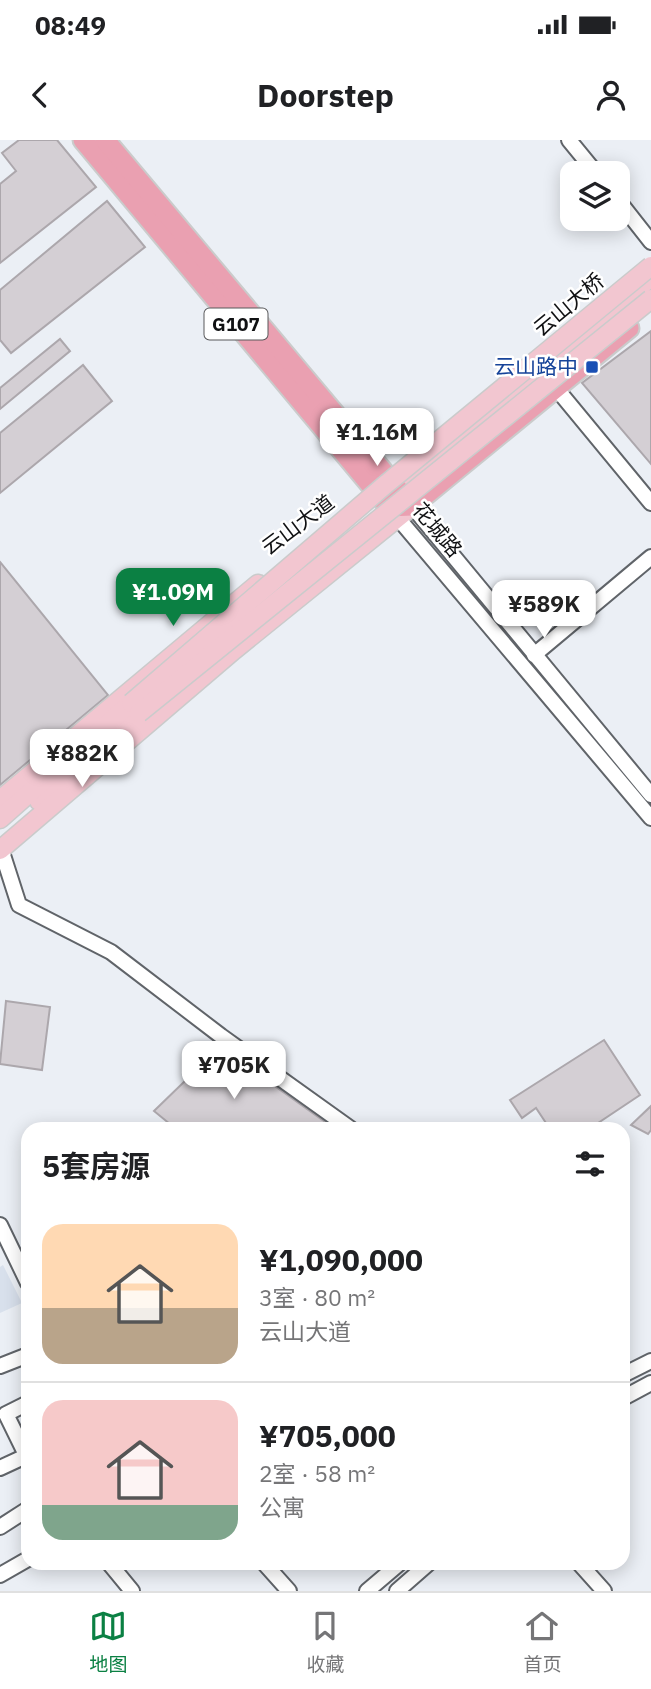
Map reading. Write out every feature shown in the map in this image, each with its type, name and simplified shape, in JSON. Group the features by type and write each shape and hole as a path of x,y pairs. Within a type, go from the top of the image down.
{"highway":[{"name":"花城路","path":"83,140 392,498"},
{"name":"花城路","path":"105,140 392,498"},
{"name":"云山大道","path":"392,498 651,256"},
{"name":"云山大道","path":"392,498 481,449 544,380 651,309"}],"main road":[{"name":"云山大桥","path":"135,708 386,485 651,266"},
{"path":"544,380 651,277"},
{"path":"0,849 333,568 392,498 544,380 651,286"},
{"path":"0,820 135,708 651,299"},
{"name":"云山大道","path":"0,800 190,639 392,498"},
{"path":"0,836 135,708"}],"street":[{"path":"569,140 586,161"},
{"path":"630,215 651,242"},
{"path":"544,380 651,503"},
{"name":"花城路","path":"392,498 534,655 651,795"},
{"name":"花城路","path":"392,498 651,818"},
{"path":"534,655 651,556"},
{"path":"0,849 19,905 111,952 341,1122"},
{"path":"0,1225 21,1265"},
{"path":"0,1366 21,1358"},
{"path":"630,1372 651,1361"},
{"path":"630,1394 651,1383"},
{"path":"21,1404 3,1408 21,1445"},
{"path":"0,1468 21,1459"},
{"path":"0,1527 21,1514"},
{"path":"0,1575 21,1563"},
{"path":"115,1570 132,1591"},
{"path":"270,1570 289,1591"},
{"path":"368,1591 392,1570"},
{"path":"397,1591 421,1570"},
{"path":"585,1570 604,1591"}],"shaded area":[{"path":"3,1265 21,1303 0,1313 0,1267"}],"building":[{"path":"19,140 57,140 96,187 0,263 0,184 16,171 2,153"},
{"path":"107,201 145,247 11,353 0,340 0,290"},
{"path":"651,331 651,464 582,383"},
{"path":"60,339 70,351 0,409 0,388"},
{"path":"83,365 112,401 0,493 0,433"},
{"path":"0,562 108,695 0,785"},
{"path":"6,1001 50,1007 42,1070 0,1064"},
{"path":"604,1040 640,1095 600,1122 545,1122 536,1108 522,1118 510,1100"},
{"path":"220,1047 325,1122 167,1122 154,1111"},
{"path":"651,1106 651,1130 648,1134 631,1125"}],"place":[{"name":"云山路中","path":"592,367"}]}
